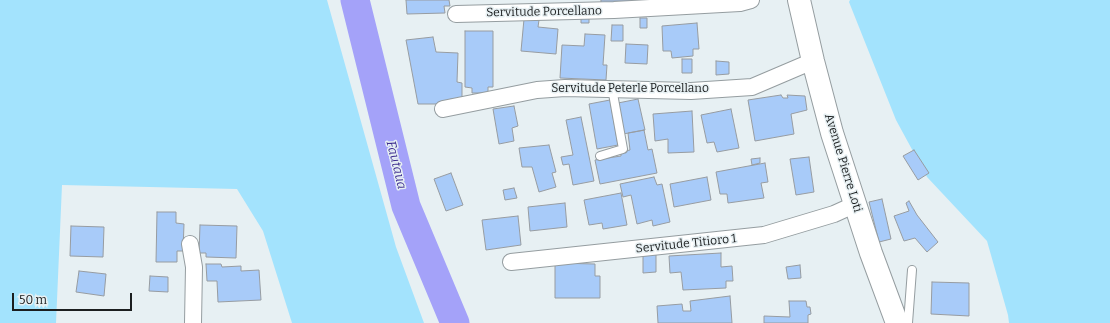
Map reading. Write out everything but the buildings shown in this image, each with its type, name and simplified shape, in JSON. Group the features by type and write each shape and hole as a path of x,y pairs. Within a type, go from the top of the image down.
{"main road":[{"name":"Avenue Pierre Loti","path":"799,0 832,133 871,253 897,323"}],"street":[{"name":"Servitude Porcellano","path":"456,14 614,10 740,3 751,0"},
{"name":"Servitude Peterle Porcellano","path":"443,109 537,90 565,88 691,90 752,87 813,61"},
{"name":"Servitude Titioro 1","path":"511,262 764,235 834,214 856,204"},
{"path":"190,244 194,267 193,323"}],"lane":[{"path":"600,156 623,149 612,88"},
{"path":"908,323 912,270"}],"shaded area":[{"path":"0,0 327,0 396,247 424,323 292,323 263,231 237,189 62,185 56,323 0,323"},
{"path":"850,0 1110,0 1110,323 1009,323 987,241 927,177 896,120 849,2"}],"waterway":[{"name":"Fautaua","path":"355,0 406,206 455,323"}]}
